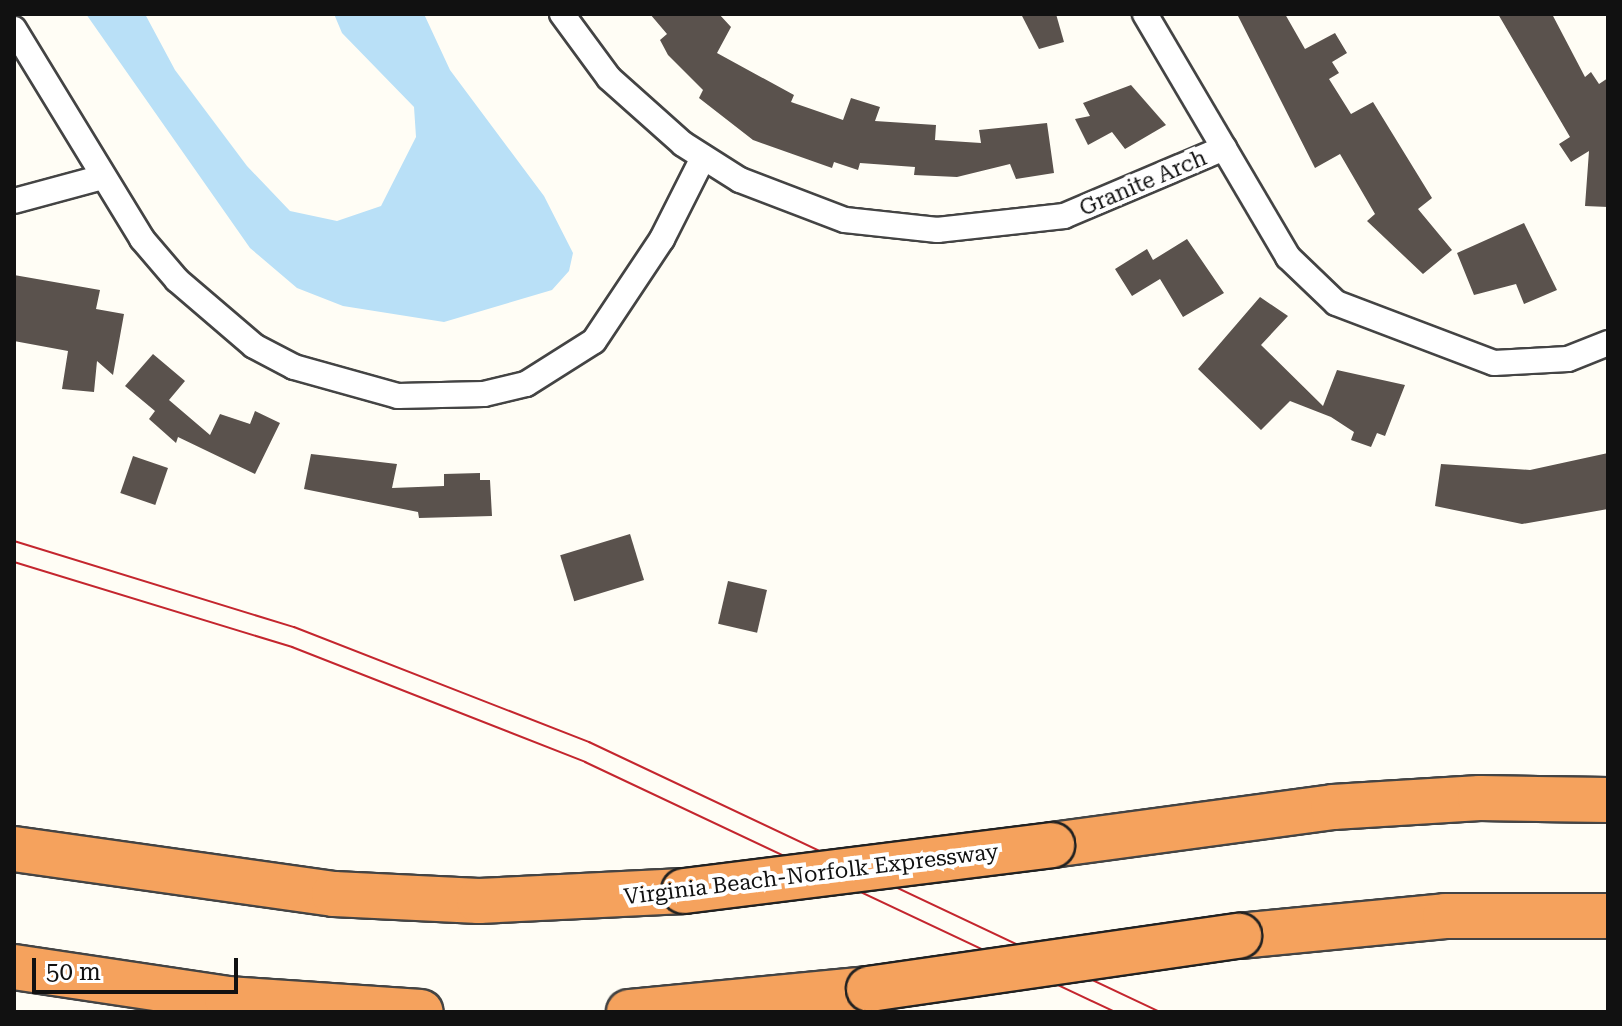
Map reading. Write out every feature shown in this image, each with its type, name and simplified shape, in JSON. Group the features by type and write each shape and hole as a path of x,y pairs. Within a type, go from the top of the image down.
{"highway":[{"name":"Virginia Beach-Norfolk Expressway","path":"14,849 237,883 479,901 684,891 1333,807 1480,798 1608,800"},
{"path":"14,827 237,883"},
{"path":"629,1012 869,989 1239,936 1445,916 1608,916"},
{"path":"14,967 227,999"},
{"path":"14,987 421,1012"}],"street":[{"name":"Granite Arch","path":"562,14 609,78 703,158 792,203 845,220 937,230 1064,216 1224,148"},
{"path":"1145,14 1288,257 1336,303 1494,363 1534,365 1604,345"},
{"path":"14,29 103,177 177,280 254,346 337,383 432,398 526,384 594,341 662,239 703,158"},
{"path":"14,201 103,177"}],"water":[{"path":"86,14 145,14 175,70 247,166 290,211 337,221 381,206 416,137 414,107 342,33 334,14 424,14 450,70 544,196 573,253 569,271 552,290 444,322 343,306 297,288 250,248"}],"building":[{"path":"650,14 719,14 731,27 717,53 794,95 791,102 843,120 851,98 880,107 875,121 936,125 935,140 981,143 979,130 1047,123 1054,173 1016,179 1010,164 957,177 914,175 915,167 860,163 858,170 834,162 832,168 753,140 699,98 703,90 668,55 660,40 667,34"},
{"path":"1021,14 1056,14 1064,42 1039,49"},
{"path":"1237,14 1285,14 1305,49 1335,33 1347,53 1332,62 1339,73 1329,79 1351,114 1373,102 1432,198 1418,209 1452,250 1423,274 1367,221 1375,214 1340,154 1315,168"},
{"path":"1498,14 1552,14 1585,77 1591,72 1599,84 1608,78 1608,207 1585,206 1589,151 1571,162 1559,144 1570,137"},
{"path":"1131,85 1166,125 1125,149 1112,132 1088,145 1075,119 1090,116 1083,103"},
{"path":"1524,223 1557,290 1524,304 1516,284 1474,295 1457,253"},
{"path":"1187,239 1224,293 1183,317 1160,279 1132,296 1115,269 1147,249 1153,260"},
{"path":"14,275 100,290 96,309 124,314 113,375 97,361 94,392 62,389 68,351 14,341"},
{"path":"1260,297 1288,316 1261,345 1323,406 1337,370 1405,385 1385,436 1377,433 1371,447 1351,440 1354,432 1331,417 1290,401 1261,430 1198,369"},
{"path":"153,354 185,381 169,400 210,435 220,414 250,424 255,411 280,423 255,474 178,437 176,443 149,419 155,411 125,386"},
{"path":"1608,453 1608,509 1522,524 1435,506 1441,464 1530,470"},
{"path":"311,454 397,464 392,488 444,486 444,474 480,473 480,480 490,480 492,516 419,518 418,512 304,489"},
{"path":"133,456 168,468 155,505 120,493"},
{"path":"630,534 644,580 574,601 560,555"},
{"path":"728,581 767,590 757,633 718,624"}],"tram line":[{"path":"14,541 294,627 589,742 1160,1012"},
{"path":"14,562 292,647 585,762 1115,1012"}]}
